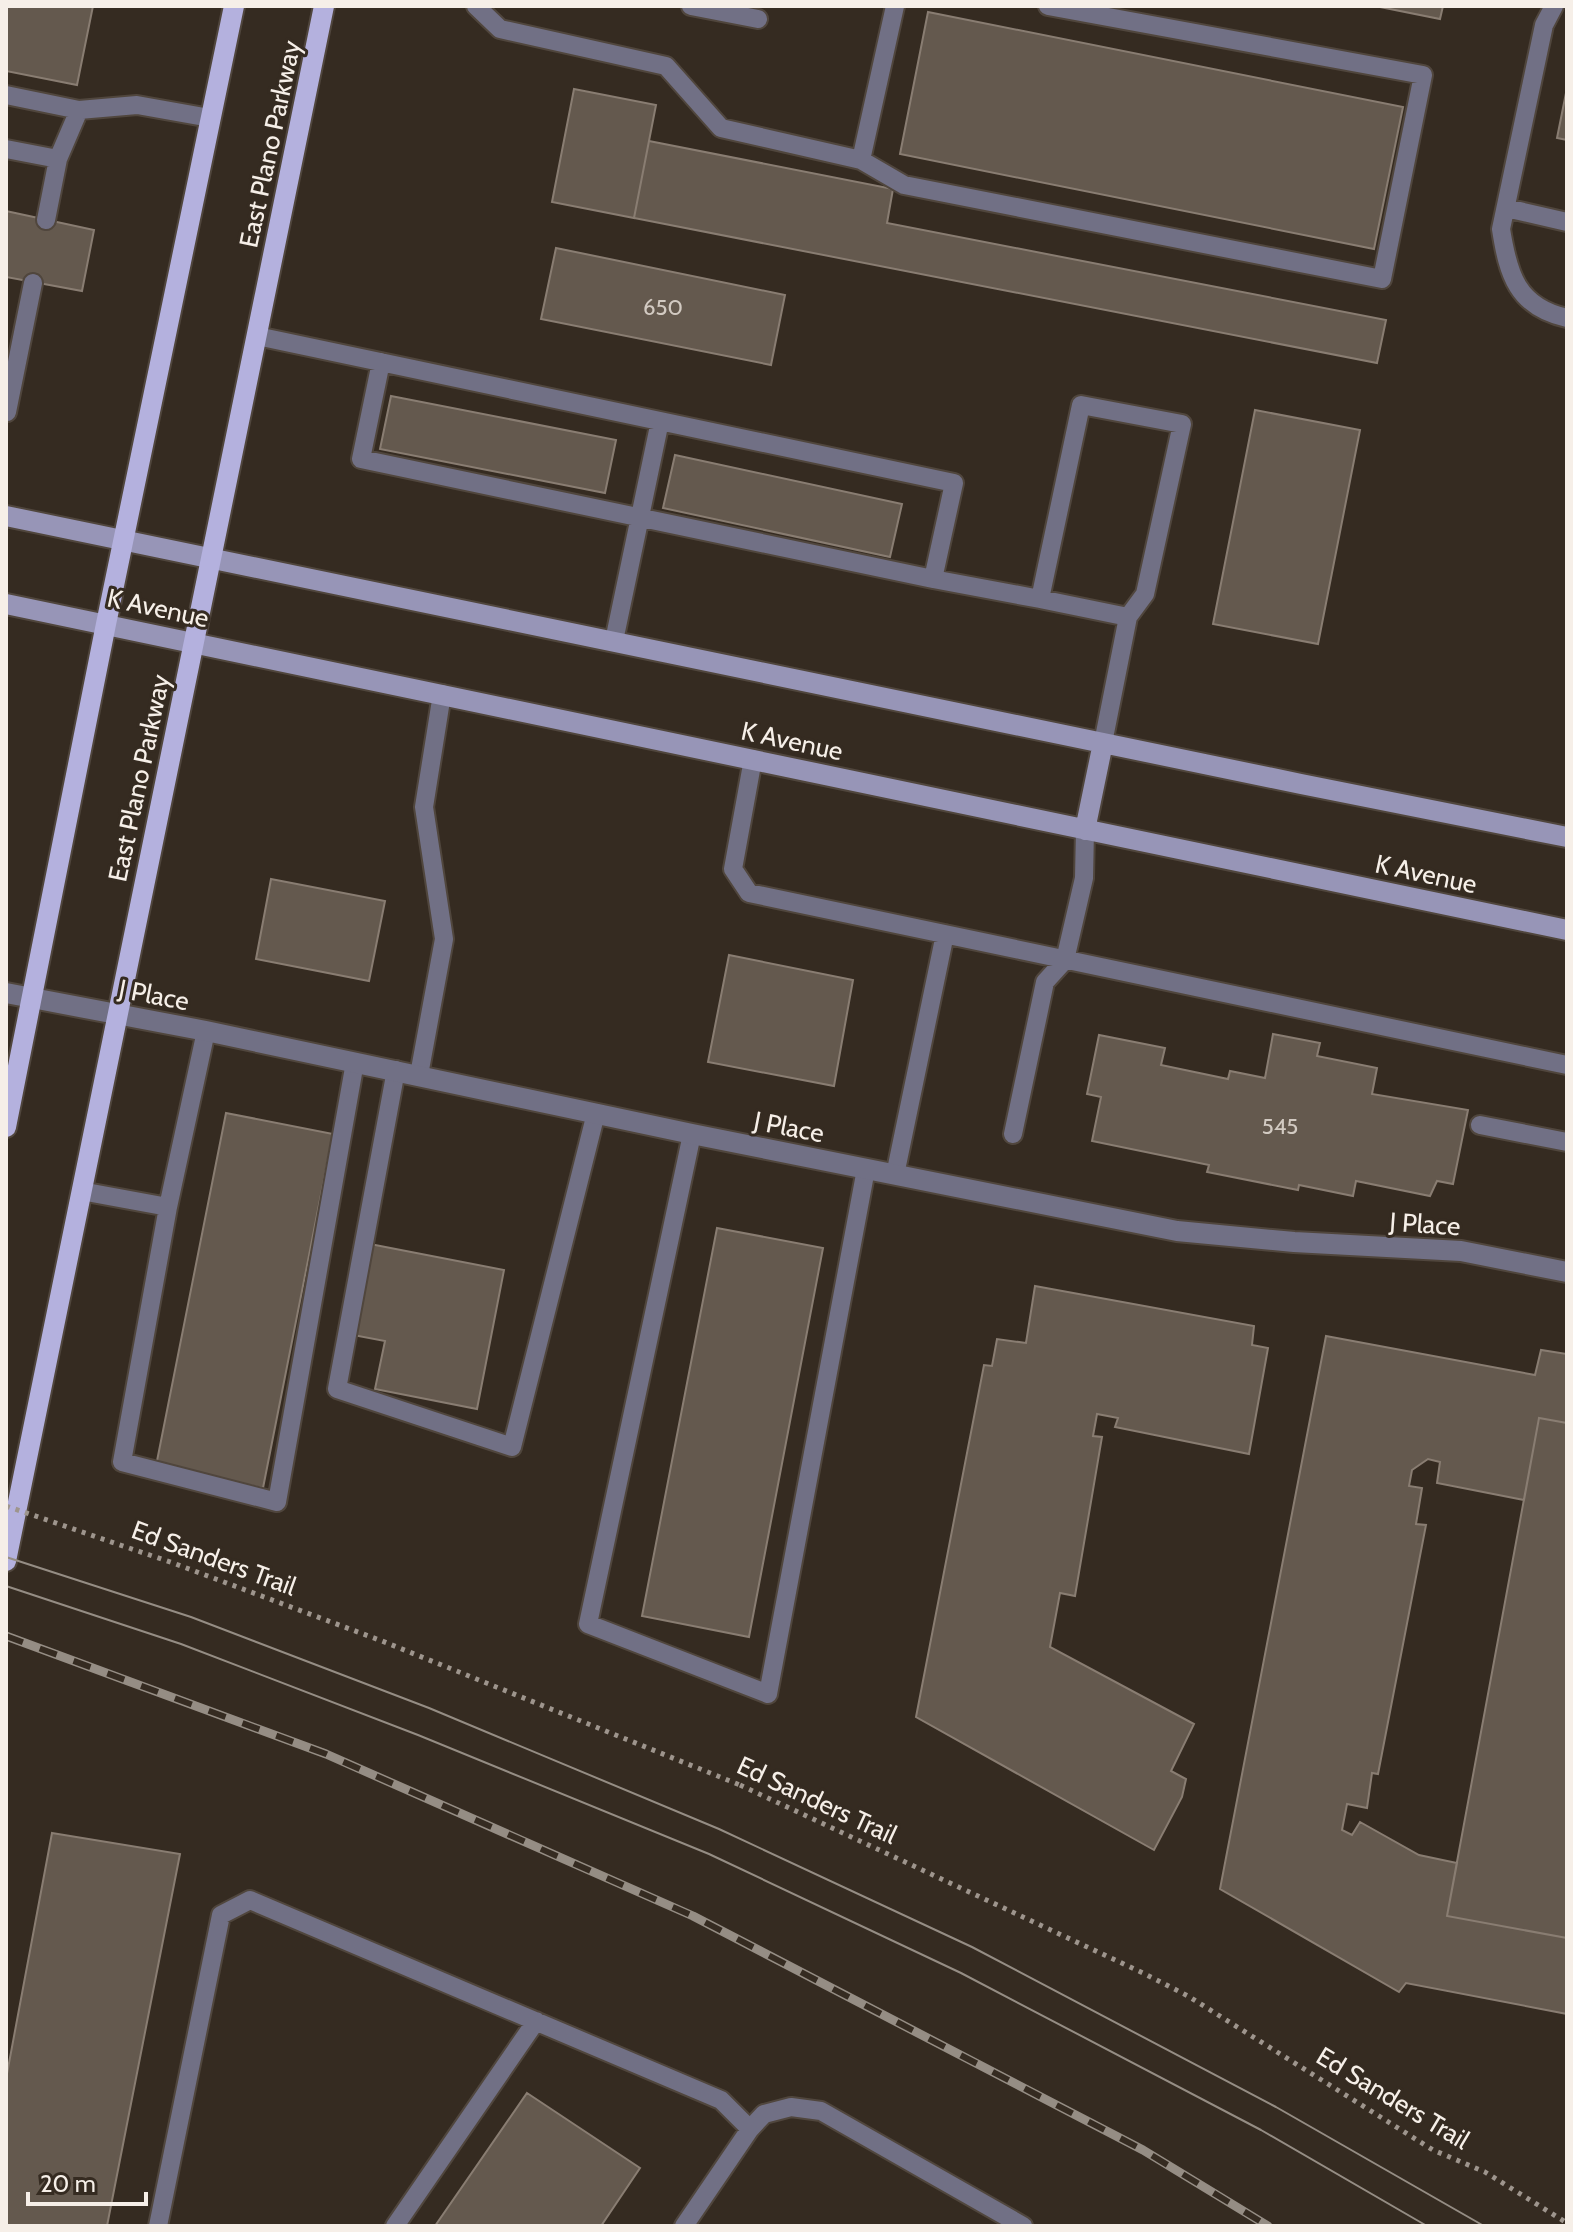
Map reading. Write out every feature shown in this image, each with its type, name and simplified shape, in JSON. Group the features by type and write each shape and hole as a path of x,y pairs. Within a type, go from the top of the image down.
{"main road":[{"path":"6,1127 234,6"},
{"name":"East Plano Parkway","path":"6,1561 324,6"},
{"path":"6,516 1567,837"},
{"name":"K Avenue","path":"6,604 1567,930"},
{"path":"1085,830 1103,743"}],"street":[{"name":"J Place","path":"6,993 206,1031 692,1134 1177,1231 1294,1242 1461,1251 1567,1272"}],"lane":[{"path":"476,6 500,29 666,66 721,128 861,160 904,185 1382,279 1423,75 1048,6"},
{"path":"691,6 758,19"},
{"path":"861,160 895,6"},
{"path":"1554,6 1544,25 1501,229 1505,260 1518,290 1536,306 1567,318"},
{"path":"6,95 79,110 137,105 210,118"},
{"path":"46,220 58,159 79,110"},
{"path":"6,149 58,159"},
{"path":"1506,208 1567,222"},
{"path":"6,414 33,283"},
{"path":"257,336 954,483 933,579"},
{"path":"381,362 361,459 1128,617"},
{"path":"1040,599 1081,405 1182,424 1145,594 1128,617 1103,743"},
{"path":"614,641 660,421"},
{"path":"419,1075 444,939 424,807 442,694"},
{"path":"753,759 733,869 749,893 1567,1065"},
{"path":"1013,1134 1045,982 1065,960 1084,878 1085,830"},
{"path":"895,1175 945,934"},
{"path":"206,1031 168,1207 122,1462 277,1502 355,1062"},
{"path":"396,1070 337,1389 512,1447 596,1113"},
{"path":"1480,1125 1567,1142"},
{"path":"692,1134 588,1624 768,1694 866,1169"},
{"path":"81,1191 168,1207"},
{"path":"158,2226 221,1915 250,1900 721,2100 750,2129"},
{"path":"395,2226 536,2021"},
{"path":"684,2226 750,2129 764,2114 791,2107 821,2111 1023,2226"}],"path":[{"name":"Ed Sanders Trail","path":"6,1506 173,1563 382,1641 740,1785 1188,1996 1433,2150 1485,2172 1567,2223"}],"building":[{"path":"6,6 93,6 77,85 6,71"},
{"path":"1375,6 1443,6 1440,19"},
{"path":"928,12 1403,107 1374,249 900,154"},
{"path":"1567,88 1567,140 1557,138"},
{"path":"574,89 656,105 634,218 552,202"},
{"path":"649,141 893,189 887,223 1386,320 1377,363 634,218"},
{"path":"6,211 94,230 82,291 6,277"},
{"path":"556,248 785,295 771,365 541,319"},
{"path":"391,396 616,440 605,493 380,449"},
{"path":"1255,410 1360,430 1318,644 1213,624"},
{"path":"675,455 902,504 890,557 663,508"},
{"path":"271,879 385,901 369,981 256,959"},
{"path":"729,955 853,980 834,1086 708,1062"},
{"path":"1273,1034 1320,1043 1317,1056 1377,1068 1372,1094 1468,1110 1453,1184 1437,1181 1430,1196 1356,1181 1353,1196 1299,1185 1298,1190 1207,1172 1209,1165 1092,1141 1101,1097 1087,1094 1099,1035 1165,1048 1161,1065 1228,1079 1230,1071 1265,1078"},
{"path":"226,1113 333,1134 263,1488 156,1466"},
{"path":"717,1228 823,1248 749,1637 642,1616"},
{"path":"370,1244 504,1270 477,1409 375,1389 385,1341 353,1335"},
{"path":"1035,1286 1254,1326 1252,1345 1268,1348 1249,1454 1115,1427 1118,1418 1097,1414 1093,1436 1102,1437 1075,1596 1060,1593 1050,1647 1194,1724 1171,1771 1186,1779 1182,1797 1154,1850 916,1717 984,1365 992,1366 997,1339 1026,1343"},
{"path":"1326,1336 1535,1375 1541,1350 1567,1354 1567,1423 1539,1418 1524,1500 1437,1483 1440,1462 1428,1459 1412,1470 1409,1486 1422,1488 1416,1524 1426,1525 1378,1774 1372,1773 1367,1808 1347,1804 1342,1830 1352,1835 1360,1822 1419,1855 1457,1863 1447,1916 1567,1938 1567,2014 1406,1983 1399,1992 1220,1889"},
{"path":"1539,1418 1567,1423 1567,1938 1447,1916"},
{"path":"52,1833 180,1854 107,2226 6,2226 6,2079"},
{"path":"527,2093 640,2168 601,2226 435,2226"}],"tram line":[{"path":"6,1557 191,1617 429,1708 719,1829 972,1947 1276,2107 1484,2226"},
{"path":"6,1586 181,1644 418,1735 709,1854 961,1973 1261,2130 1427,2226"}],"railway":[{"path":"6,1636 326,1754 693,1916 1143,2150 1268,2226"}]}
